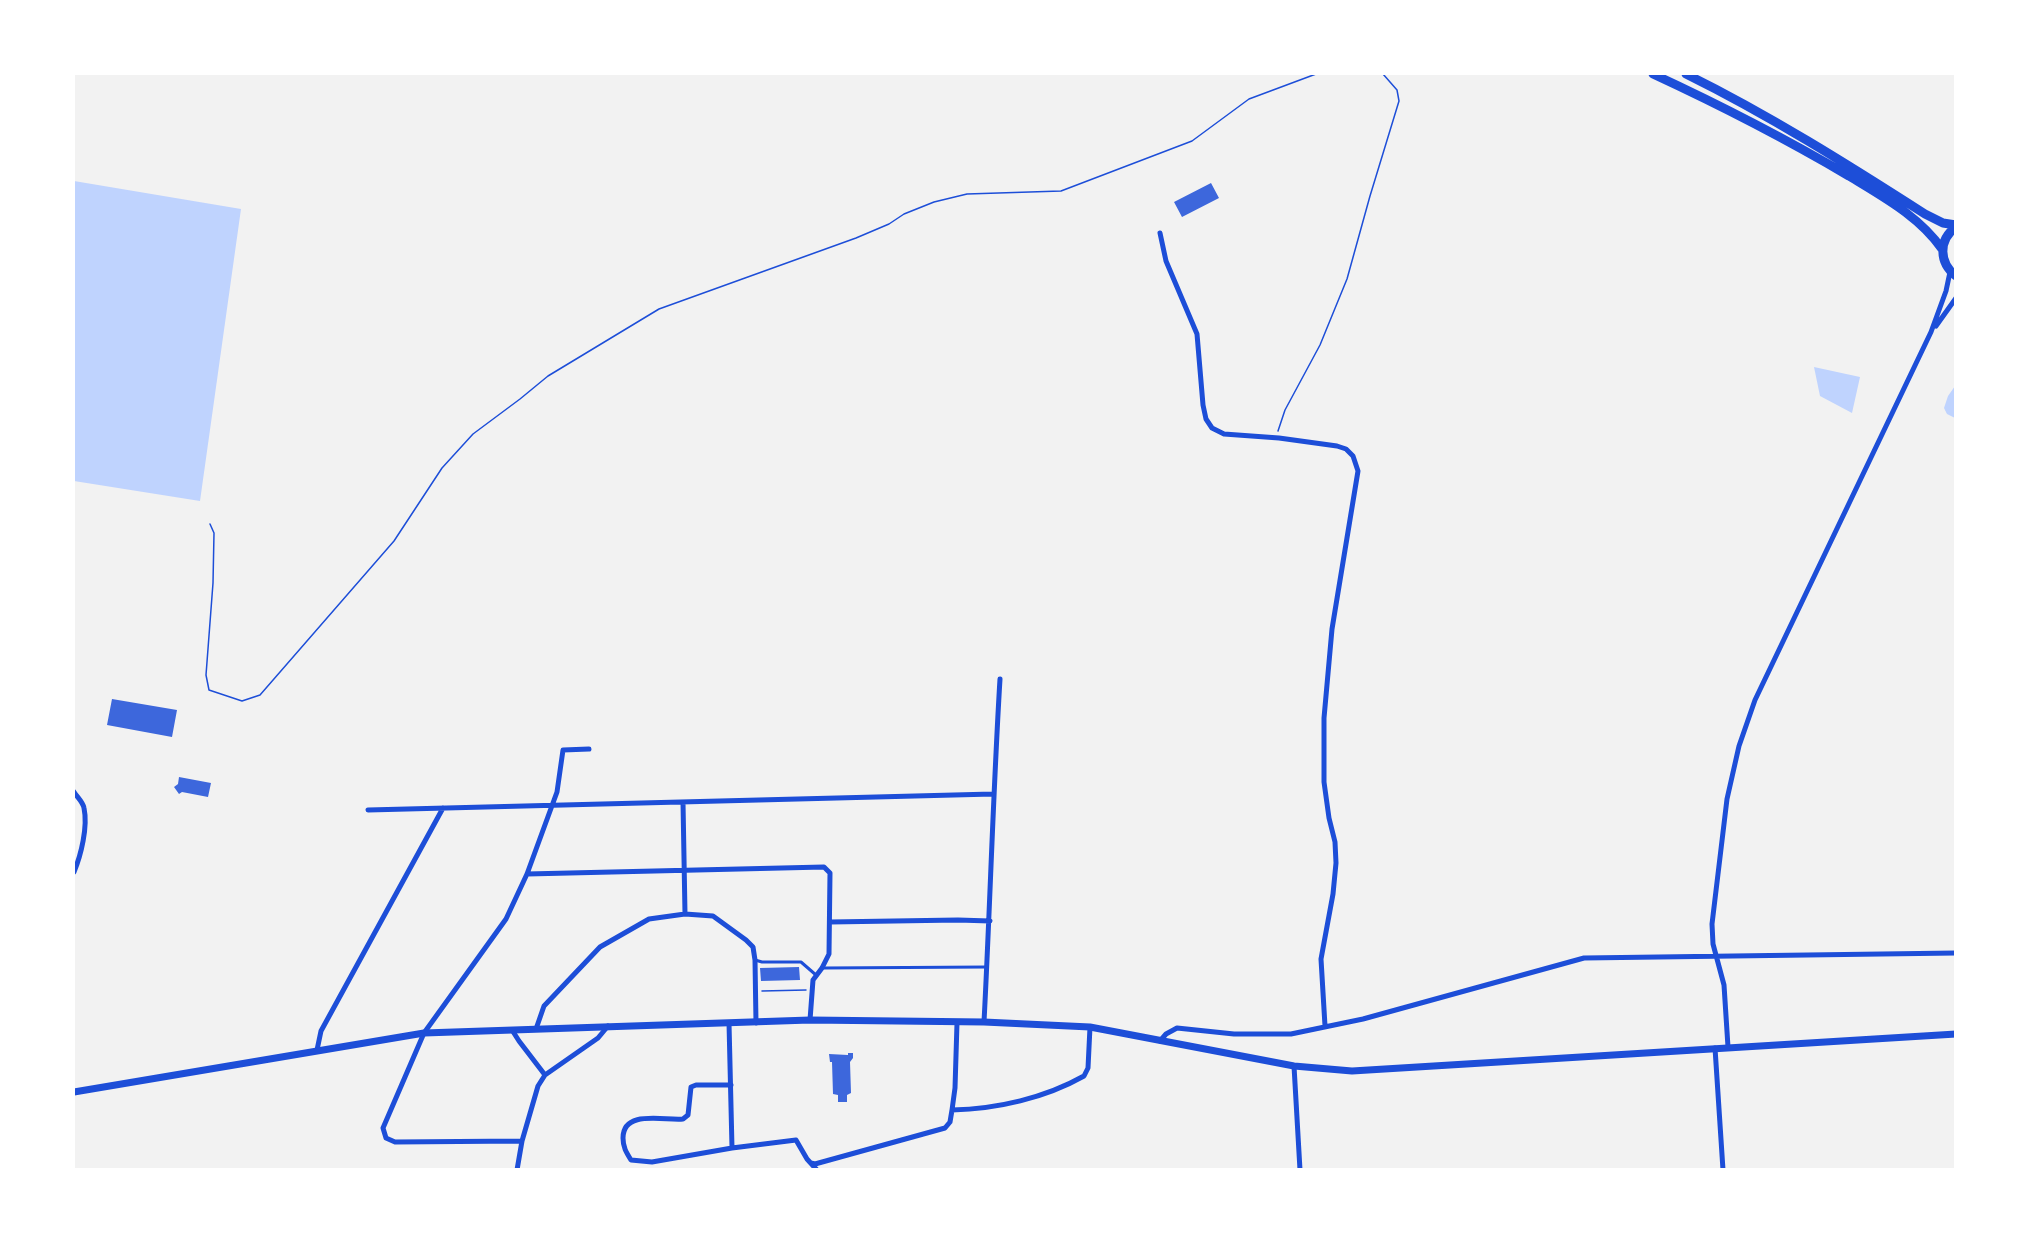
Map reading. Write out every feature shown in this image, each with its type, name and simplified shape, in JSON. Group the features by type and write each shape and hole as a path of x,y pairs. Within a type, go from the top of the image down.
{"highway":[{"path":"1653,74 1791,143 1861,183 1911,216 1926,229 1942,249"},
{"path":"1686,74 1797,133 1925,214 1943,223 1956,226 1944,240 1942,249 1942,257 1953,274"}],"street":[{"path":"1160,234 1166,261 1197,334 1206,419 1216,432 1328,444 1346,449 1353,456 1358,471 1332,629 1324,718 1324,782 1335,842 1336,863 1333,894 1321,959 1325,1026"},
{"path":"1728,1047 1724,985 1713,944 1712,924 1727,799 1739,746 1755,700 1931,332 1953,274"},
{"path":"1931,332 1956,298"},
{"path":"984,1022 1000,679"},
{"path":"522,1141 395,1142 386,1138 383,1128 424,1033 506,920 527,874 557,792 563,750 589,749"},
{"path":"74,792 84,806 85,824 74,872"},
{"path":"368,810 993,794"},
{"path":"683,802 686,914"},
{"path":"317,1050 321,1031 443,808"},
{"path":"527,874 824,867 830,873 829,954 813,980 810,1020"},
{"path":"536,1029 544,1006 600,947 649,919 686,914 713,916 747,940 753,948 756,1023"},
{"path":"830,922 990,921"},
{"path":"1160,1041 1166,1034 1177,1028 1208,1033 1291,1034 1363,1019 1584,958 1956,954"},
{"path":"74,1092 424,1033 608,1026 810,1020 984,1022 1090,1027 1294,1066 1352,1071 1956,1034"},
{"path":"729,1023 732,1148"},
{"path":"811,1163 815,1164 945,1128 950,1122 955,1088 957,1023"},
{"path":"517,1170 522,1141 538,1086 545,1075 598,1038 608,1026"},
{"path":"952,1110 1004,1104 1044,1094 1084,1076 1088,1068 1090,1027"},
{"path":"512,1030 545,1075"},
{"path":"1715,1048 1723,1170"},
{"path":"1294,1066 1300,1170"},
{"path":"731,1085 691,1087 688,1115 683,1119 638,1118 627,1124 623,1130 625,1152 631,1160 652,1162 796,1140 817,1170"}],"lane":[{"path":"755,960 801,962 816,975"},
{"path":"822,968 987,967"}],"path":[{"path":"210,524 214,533 213,584 206,675 209,690 242,701 260,694 394,541 442,468 473,434 548,376 659,309 856,238 934,202 967,194 1061,191 1192,141 1249,99 1316,74"},
{"path":"1279,438 1279,426 1285,410 1320,345 1347,279 1394,121 1399,101 1397,90 1383,74"},
{"path":"756,992 812,990"}],"water":[{"path":"74,181 241,209 200,501 74,481"},
{"path":"1814,367 1860,377 1852,413 1820,396"},
{"path":"1955,386 1955,418 1947,414 1944,408"}],"building":[{"path":"1211,183 1219,198 1182,217 1174,202"},
{"path":"112,699 177,710 172,737 107,725"},
{"path":"179,777 211,783 208,797 182,792 179,794 174,787 178,784"},
{"path":"799,967 800,980 761,981 760,968"},
{"path":"848,1053 853,1053 850,1062 851,1093 847,1095 847,1102 838,1102 838,1095 833,1094 832,1062 830,1062 829,1054 848,1055"}]}
